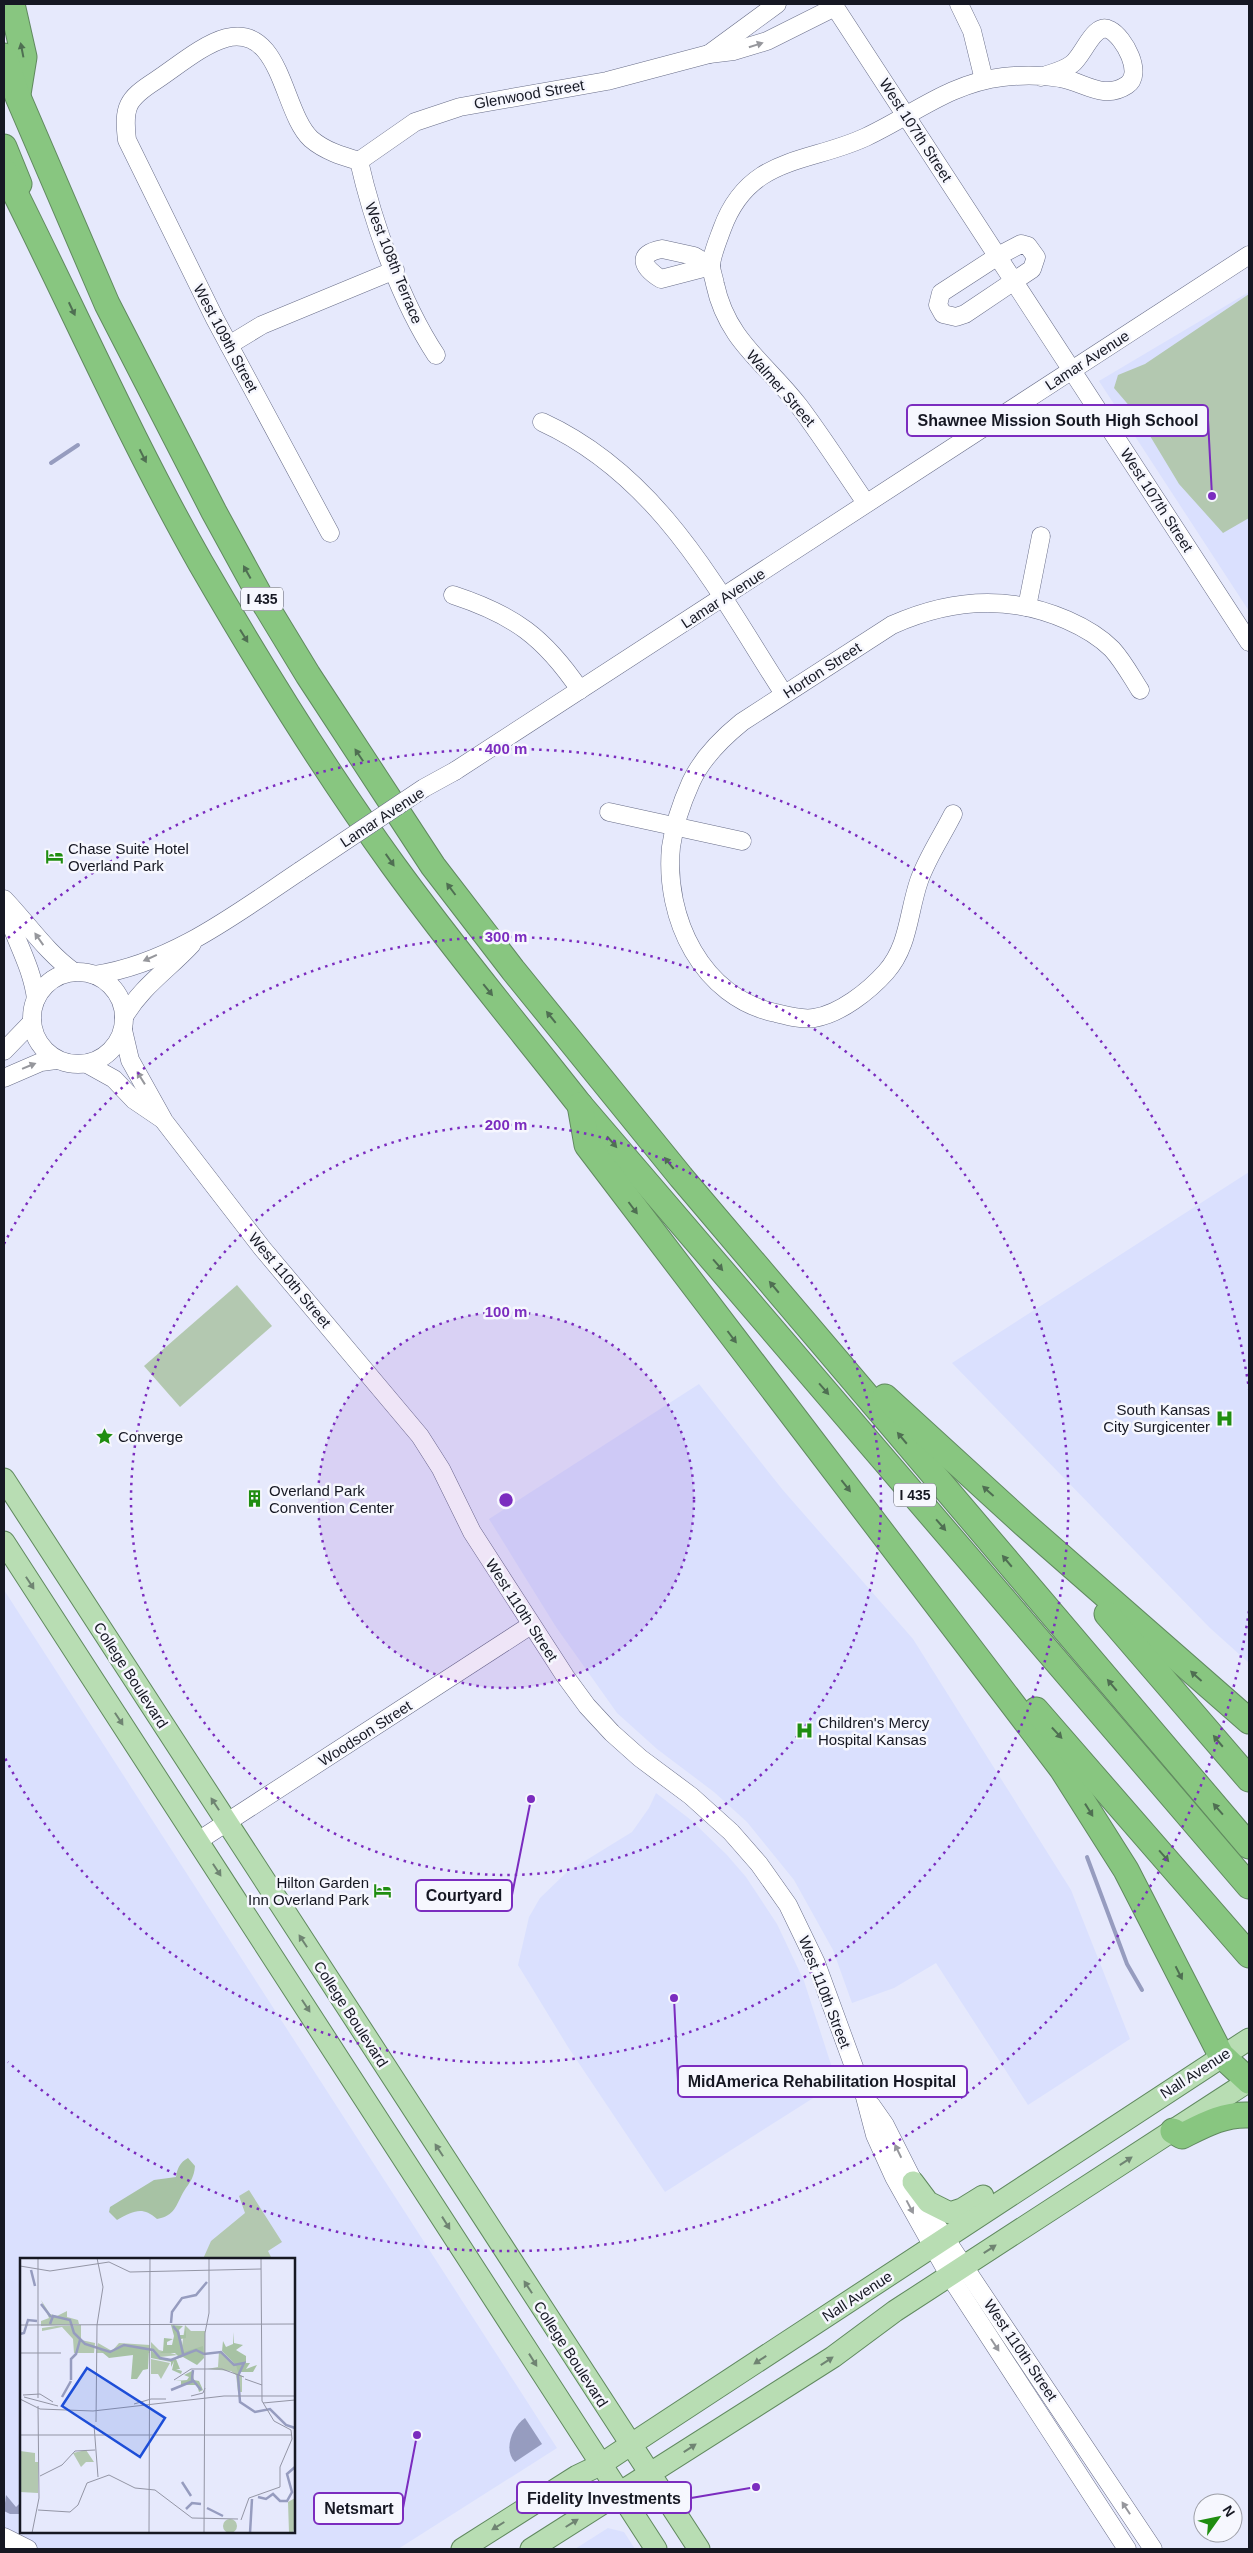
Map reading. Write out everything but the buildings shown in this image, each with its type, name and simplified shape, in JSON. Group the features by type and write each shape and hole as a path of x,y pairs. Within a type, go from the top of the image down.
{"highway":[{"path":"12,4 24,57 18,97"},
{"name":"I 435","path":"4,56 18,97 108,304 163,415 260,596 354,747 434,866 513,970 681,1178 1249,1846"},
{"name":"I 435","path":"4,147 52,265 157,483 235,621 296,721 392,864 456,949 580,1105 1249,1886"},
{"path":"4,171 52,265"},
{"path":"580,1105 586,1145 941,1607 1087,1806 1126,1870 1221,2055 1249,2081"},
{"path":"805,1324 1024,1524 1249,1721"},
{"path":"1024,1524 1131,1641 1249,1778"},
{"path":"941,1607 1078,1756 1249,1955"},
{"path":"1173,2130 1182,2136 1219,2118 1235,2114 1249,2115"}],"main road":[{"name":"College Boulevard","path":"4,1479 699,2549"},
{"path":"4,1542 420,2181 600,2465 656,2549"},
{"name":"Nall Avenue","path":"462,2549 577,2476 600,2465 1221,2055 1249,2039"},
{"path":"530,2549 833,2357 895,2310 1249,2081"},
{"path":"913,2182 934,2207 946,2212 956,2212 1063,2144 1124,2120"}],"street":[{"name":"Glenwood Street","path":"709,54 777,4"},
{"path":"959,4 972,31 984,80 1004,77 1041,77 1072,80 1100,92 1126,86 1134,77 1135,69 1116,34 1107,28 1102,28 1093,33 1085,49 1071,64 1041,77"},
{"name":"Glenwood Street","path":"359,161 415,122 460,107 607,80 709,54 734,52 768,41 834,5"},
{"name":"West 107th Street","path":"834,5 1249,642"},
{"name":"West 109th Street","path":"330,533 229,345 127,140 124,120 128,103 138,92 210,45 226,38 244,37 259,43 270,55 302,127 311,138 325,149 359,161"},
{"name":"Walmer Street","path":"866,504 797,403 731,328 718,296 711,266 718,240 731,208 744,191 762,175 798,158 865,137 943,93 984,80"},
{"name":"West 108th Terrace","path":"359,161 369,206 422,334 436,355"},
{"path":"1021,244 1028,246 1036,257 1035,264 1015,282 965,314 956,317 943,314 938,305 941,293 998,256 1021,244"},
{"name":"Lamar Avenue","path":"124,1023 140,992 170,967 196,940 424,788 455,771 1249,255"},
{"path":"229,345 270,322 395,270"},
{"path":"542,422 598,454 649,498 674,526 784,694"},
{"path":"1027,607 1041,536"},
{"path":"453,595 503,614 536,637 558,660 580,690"},
{"name":"Horton Street","path":"953,814 919,881 906,937 895,960 877,981 864,992 828,1013 804,1018 753,1006 726,992 708,972 689,942 675,903 671,875 671,846 680,810 691,781 706,757 725,736 742,722 892,625 919,613 973,602 1004,602 1027,607 1055,615 1095,634 1112,649 1140,690"},
{"path":"609,812 742,841"},
{"path":"4,899 28,924 47,951 74,972"},
{"path":"4,904 12,931 31,974 36,999 32,1022 38,1042 56,1060"},
{"name":"Lamar Avenue","path":"95,975 126,968 196,940"},
{"path":"4,1078 41,1062 56,1060 77,1065 87,1064 107,1056 114,1048 124,1023 117,993 109,984 95,975 74,972 64,974 49,982 36,999"},
{"path":"4,1051 32,1022"},
{"name":"West 110th Street","path":"124,1023 130,1060 164,1121 262,1248 420,1436 441,1469 472,1532 565,1676 600,1721 640,1758 718,1819 744,1846 788,1904 813,1955 865,2097 875,2136 894,2177 1153,2549"},
{"name":"West 110th Street","path":"87,1064 114,1079 134,1100 164,1121"},
{"name":"Woodson Street","path":"198,1841 227,1824 531,1625"},
{"name":"West 110th Street","path":"865,2097 885,2125 924,2205 938,2242"},
{"name":"West 110th Street","path":"957,2270 1127,2549"},
{"path":"4,2537 28,2549"}],"shaded area":[{"path":"1249,292 1249,611 1099,381"},
{"path":"1249,1172 1249,1663 1210,1628 952,1363"},
{"name":"Children's Mercy Hospital Kansas","path":"699,1384 782,1489 913,1639 1071,1890 1130,2039 1028,2105 936,1963 894,1988 852,2003 833,1950 794,1880 747,1822 714,1792 657,1749 617,1713 556,1627 489,1519"},
{"path":"4,1590 557,2448 398,2549 4,2549"},
{"path":"656,1793 691,1820 727,1855 746,1877 777,1924 804,1981 837,2083 665,2192 568,2047 518,1965 529,1917 540,1898 567,1872 632,1832 649,1808"},
{"path":"525,2418 542,2444 515,2462 511,2457 509,2445 516,2427"},
{"path":"6,2495 16,2507 20,2503 20,2514 10,2514 4,2511"},
{"path":"608,2528 624,2532 635,2549 575,2549"}],"green space":[{"path":"1249,294 1249,518 1223,533 1179,484 1138,416 1114,388 1118,375 1145,364"},
{"path":"237,1285 272,1326 180,1407 144,1366"},
{"path":"188,2158 195,2166 193,2177 171,2213 157,2219 147,2212 138,2211 117,2220 109,2212 110,2207 154,2180 176,2177 179,2166"},
{"path":"249,2190 282,2242 268,2251 272,2258 203,2258 211,2241 245,2213 239,2196"}],"waterway":[{"path":"51,463 78,445"},
{"path":"1087,1857 1127,1964 1142,1990"}],"place":[{"name":"Shawnee Mission South High School","path":"1212,496"},
{"name":"Chase Suite Hotel Overland Park","path":"54,857"},
{"name":"South Kansas City Surgicenter","path":"1224,1418"},
{"name":"Converge","path":"104,1436"},
{"name":"Overland Park Convention Center","path":"255,1499"},
{"name":"Children's Mercy Hospital Kansas","path":"804,1731"},
{"name":"Courtyard","path":"531,1799"},
{"name":"Hilton Garden Inn Overland Park","path":"383,1891"},
{"name":"MidAmerica Rehabilitation Hospital","path":"674,1998"},
{"name":"Netsmart","path":"417,2435"},
{"name":"Fidelity Investments","path":"756,2487"}]}
